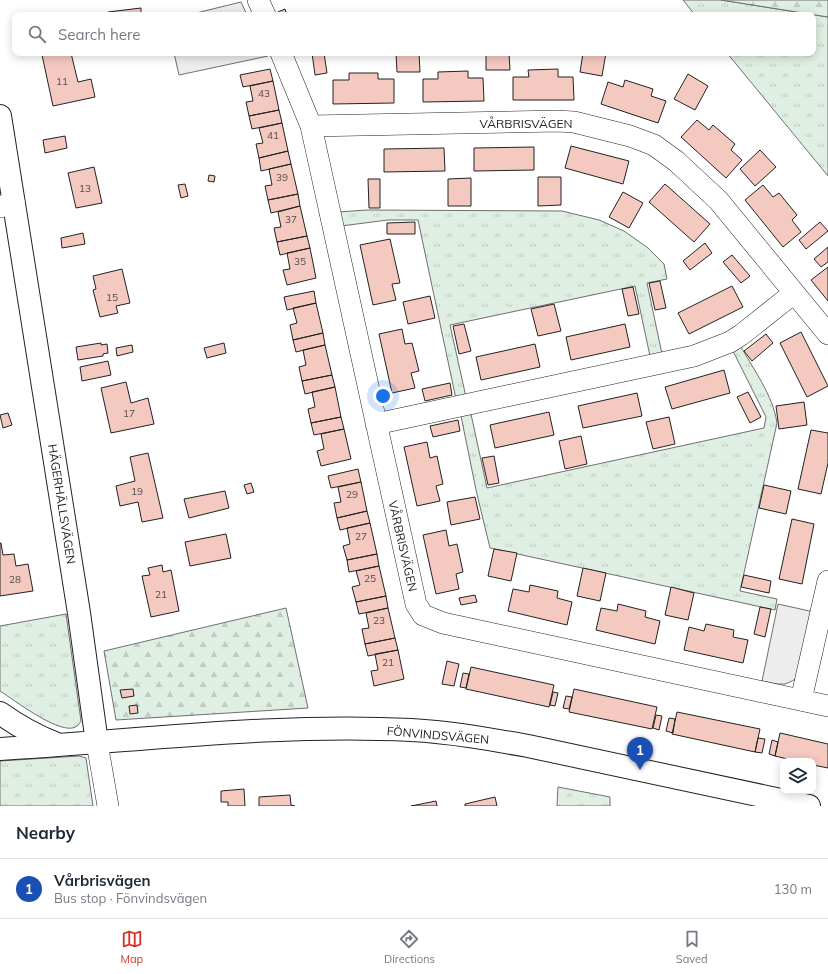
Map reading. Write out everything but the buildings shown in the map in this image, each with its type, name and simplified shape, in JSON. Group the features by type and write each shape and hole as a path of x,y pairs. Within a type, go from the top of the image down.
{"street":[{"path":"258,0 263,12"},
{"name":"VÅRBRISVÄGEN","path":"282,56 311,126 416,604 423,615 443,623 828,706"},
{"name":"HÄGERHÄLLSVÄGEN","path":"0,116 7,204 79,613 97,743 108,806"},
{"name":"VÅRBRISVÄGEN","path":"311,126 557,121 574,122 630,136 654,145 676,160 718,200 828,334"},
{"path":"376,424 694,356 712,350 736,338 794,293"},
{"path":"802,700 828,581"},
{"name":"FÖNVINDSVÄGEN","path":"0,713 16,725 60,746"},
{"name":"FÖNVINDSVÄGEN","path":"0,749 60,746 256,731 344,729 418,731 483,738 528,746 809,806"}],"green space":[{"path":"683,0 721,0 797,12 693,12"},
{"path":"721,0 828,0 828,17 816,15 816,12 797,12"},
{"path":"816,15 828,17 828,176 729,56 816,56"},
{"path":"367,210 562,211 599,220 624,231 648,248 664,264 667,279 647,283 662,354 650,356 635,286 450,325 466,397 456,399 418,220 388,220 341,226 338,212"},
{"path":"740,345 767,392 777,423 740,591 777,599 775,610 490,548 476,490 461,416 471,414 487,488 764,428 766,417 732,349"},
{"path":"286,608 308,708 116,720 104,651"},
{"path":"66,614 81,721 77,726 70,728 61,727 38,716 0,691 0,626"},
{"path":"79,756 86,758 93,806 0,806 0,761"},
{"path":"558,787 610,797 610,806 557,806"}],"shaded area":[{"path":"241,2 246,12 200,12"},
{"path":"175,56 268,56 179,75"},
{"path":"778,604 814,612 797,678 785,684 762,681"}],"place":[{"name":"Vårbrisvägen","path":"640,770"}]}
